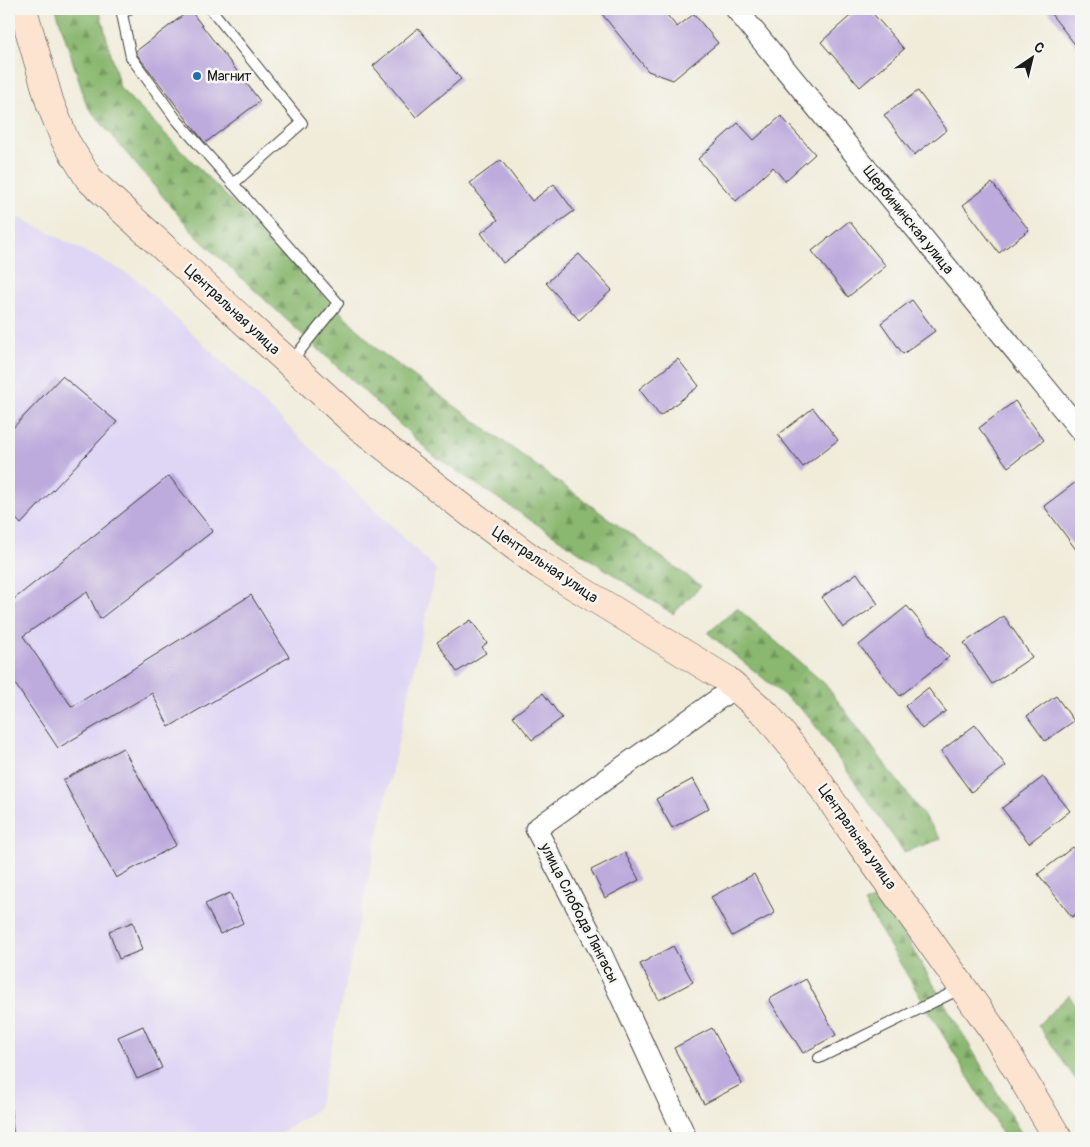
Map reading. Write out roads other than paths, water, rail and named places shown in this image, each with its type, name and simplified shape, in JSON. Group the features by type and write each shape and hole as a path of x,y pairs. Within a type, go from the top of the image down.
{"street":[{"name":"Центральная улица","path":"23,9 50,103 65,140 89,179 358,426 532,559 726,678 766,714 808,766 860,843 995,1033 1058,1138"},
{"name":"Щербининская улица","path":"736,9 1081,431"},
{"name":"улица Слобода Лянгасы","path":"686,1138 601,953 536,829 735,687"}],"lane":[{"path":"129,9 122,14 131,57 176,119 338,303 289,363"},
{"path":"212,9 302,124 233,184"},
{"path":"819,1058 963,988"}],"place":[{"name":"Магнит","path":"197,76"}]}
